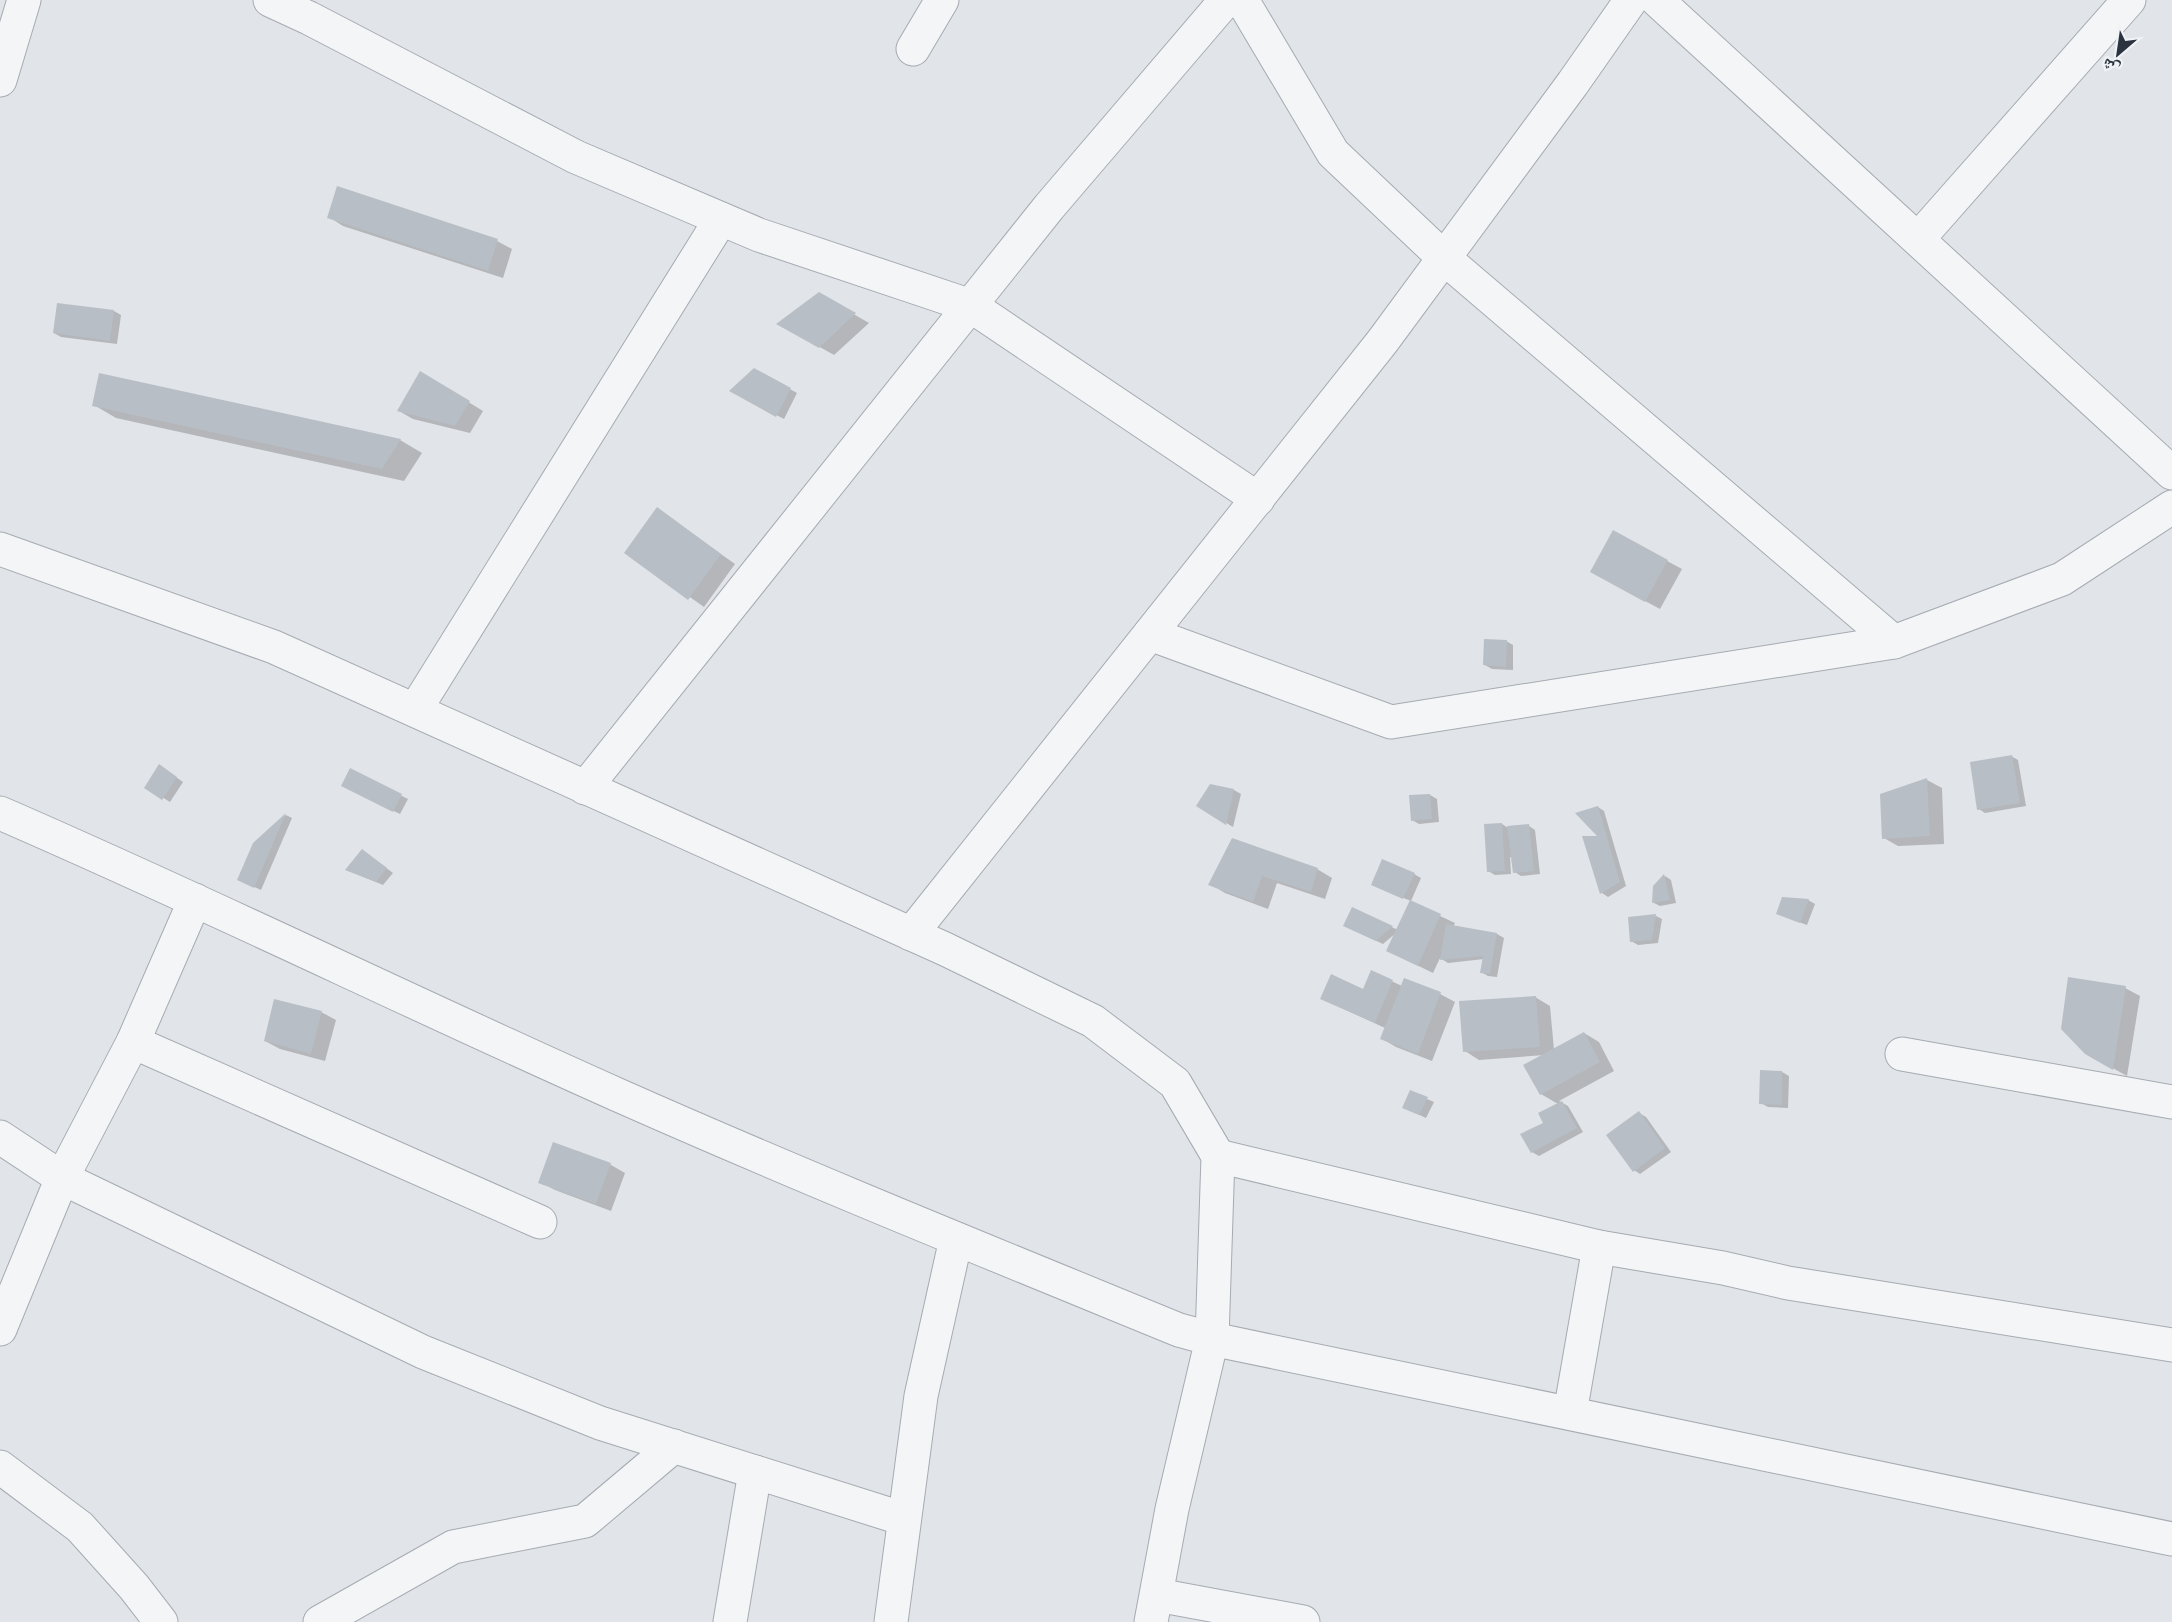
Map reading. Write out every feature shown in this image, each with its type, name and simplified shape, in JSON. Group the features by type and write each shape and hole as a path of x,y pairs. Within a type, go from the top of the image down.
{"street":[{"path":"0,80 24,0"},
{"path":"270,0 576,157 759,235 970,306 1258,499"},
{"path":"913,49 942,0"},
{"path":"585,788 1049,207 1226,0"},
{"path":"1242,0 1333,153 1444,258 1894,642"},
{"path":"911,934 1382,342 1631,0"},
{"path":"1657,0 2172,473"},
{"path":"1918,239 2129,0"},
{"path":"415,710 721,219"},
{"path":"1150,634 1391,722 1894,642 2062,579 2170,518"},
{"path":"0,549 274,647 911,934 1093,1021 1174,1083 1218,1156 1212,1339 1172,1509 1154,1608 1303,1622"},
{"path":"0,813 195,900 618,1095 956,1239 1179,1330 1212,1339 2172,1539"},
{"path":"0,1329 62,1178 133,1042 195,900"},
{"path":"133,1042 540,1222"},
{"path":"1902,1054 2172,1102"},
{"path":"0,1137 62,1178 423,1352 600,1423 904,1519"},
{"path":"1218,1156 1599,1247 1723,1268 1788,1283 2172,1345"},
{"path":"891,1622 921,1396 956,1239"},
{"path":"1570,1413 1599,1247"},
{"path":"320,1622 453,1547 585,1521 674,1446"},
{"path":"0,1467 80,1527 134,1587 161,1622"},
{"path":"730,1622 755,1472"}],"building":[{"path":"337,186 498,239 488,271 327,218"},
{"path":"819,292 856,313 819,348 776,324"},
{"path":"57,303 114,310 110,341 53,333"},
{"path":"754,368 791,388 776,417 729,391"},
{"path":"420,371 470,401 455,426 397,411"},
{"path":"99,373 401,439 382,469 92,406"},
{"path":"657,507 721,554 688,600 624,553"},
{"path":"1613,530 1668,560 1645,602 1590,572"},
{"path":"1484,639 1507,640 1506,667 1483,665"},
{"path":"2012,755 2020,803 1977,810 1970,762"},
{"path":"159,764 177,777 162,800 144,788"},
{"path":"350,768 402,794 393,812 341,786"},
{"path":"1927,778 1930,836 1882,839 1880,794"},
{"path":"1210,784 1234,789 1226,825 1196,806"},
{"path":"1430,794 1432,819 1411,821 1409,795"},
{"path":"1598,806 1620,882 1600,894 1582,836 1597,836 1575,813"},
{"path":"286,813 254,888 237,880 253,843"},
{"path":"1502,823 1505,871 1487,872 1484,824"},
{"path":"1529,824 1534,871 1513,873 1507,826"},
{"path":"1232,838 1318,868 1311,892 1262,876 1253,902 1208,885"},
{"path":"362,849 387,868 376,882 345,870"},
{"path":"1382,859 1415,873 1403,899 1371,885"},
{"path":"1664,874 1670,900 1652,903 1653,886"},
{"path":"1782,897 1809,899 1800,923 1776,914"},
{"path":"1410,900 1441,914 1418,966 1386,951"},
{"path":"1352,907 1393,926 1376,941 1343,926"},
{"path":"1656,914 1652,940 1630,942 1628,917"},
{"path":"1446,924 1497,933 1490,974 1480,973 1483,956 1440,960"},
{"path":"1371,970 1393,980 1375,1023 1320,999 1331,974 1363,989"},
{"path":"2068,977 2126,986 2113,1070 2085,1054 2061,1029"},
{"path":"1404,978 1441,992 1418,1054 1380,1039"},
{"path":"1536,996 1540,1047 1463,1052 1459,1001"},
{"path":"274,999 322,1011 311,1054 264,1041"},
{"path":"1584,1032 1600,1062 1540,1095 1523,1065"},
{"path":"1760,1070 1782,1071 1782,1105 1759,1104"},
{"path":"1410,1090 1428,1097 1419,1115 1402,1108"},
{"path":"1562,1101 1577,1128 1531,1153 1520,1134 1543,1123 1538,1113"},
{"path":"1639,1111 1665,1148 1633,1172 1606,1135"},
{"path":"553,1142 611,1163 596,1204 538,1183"}]}
